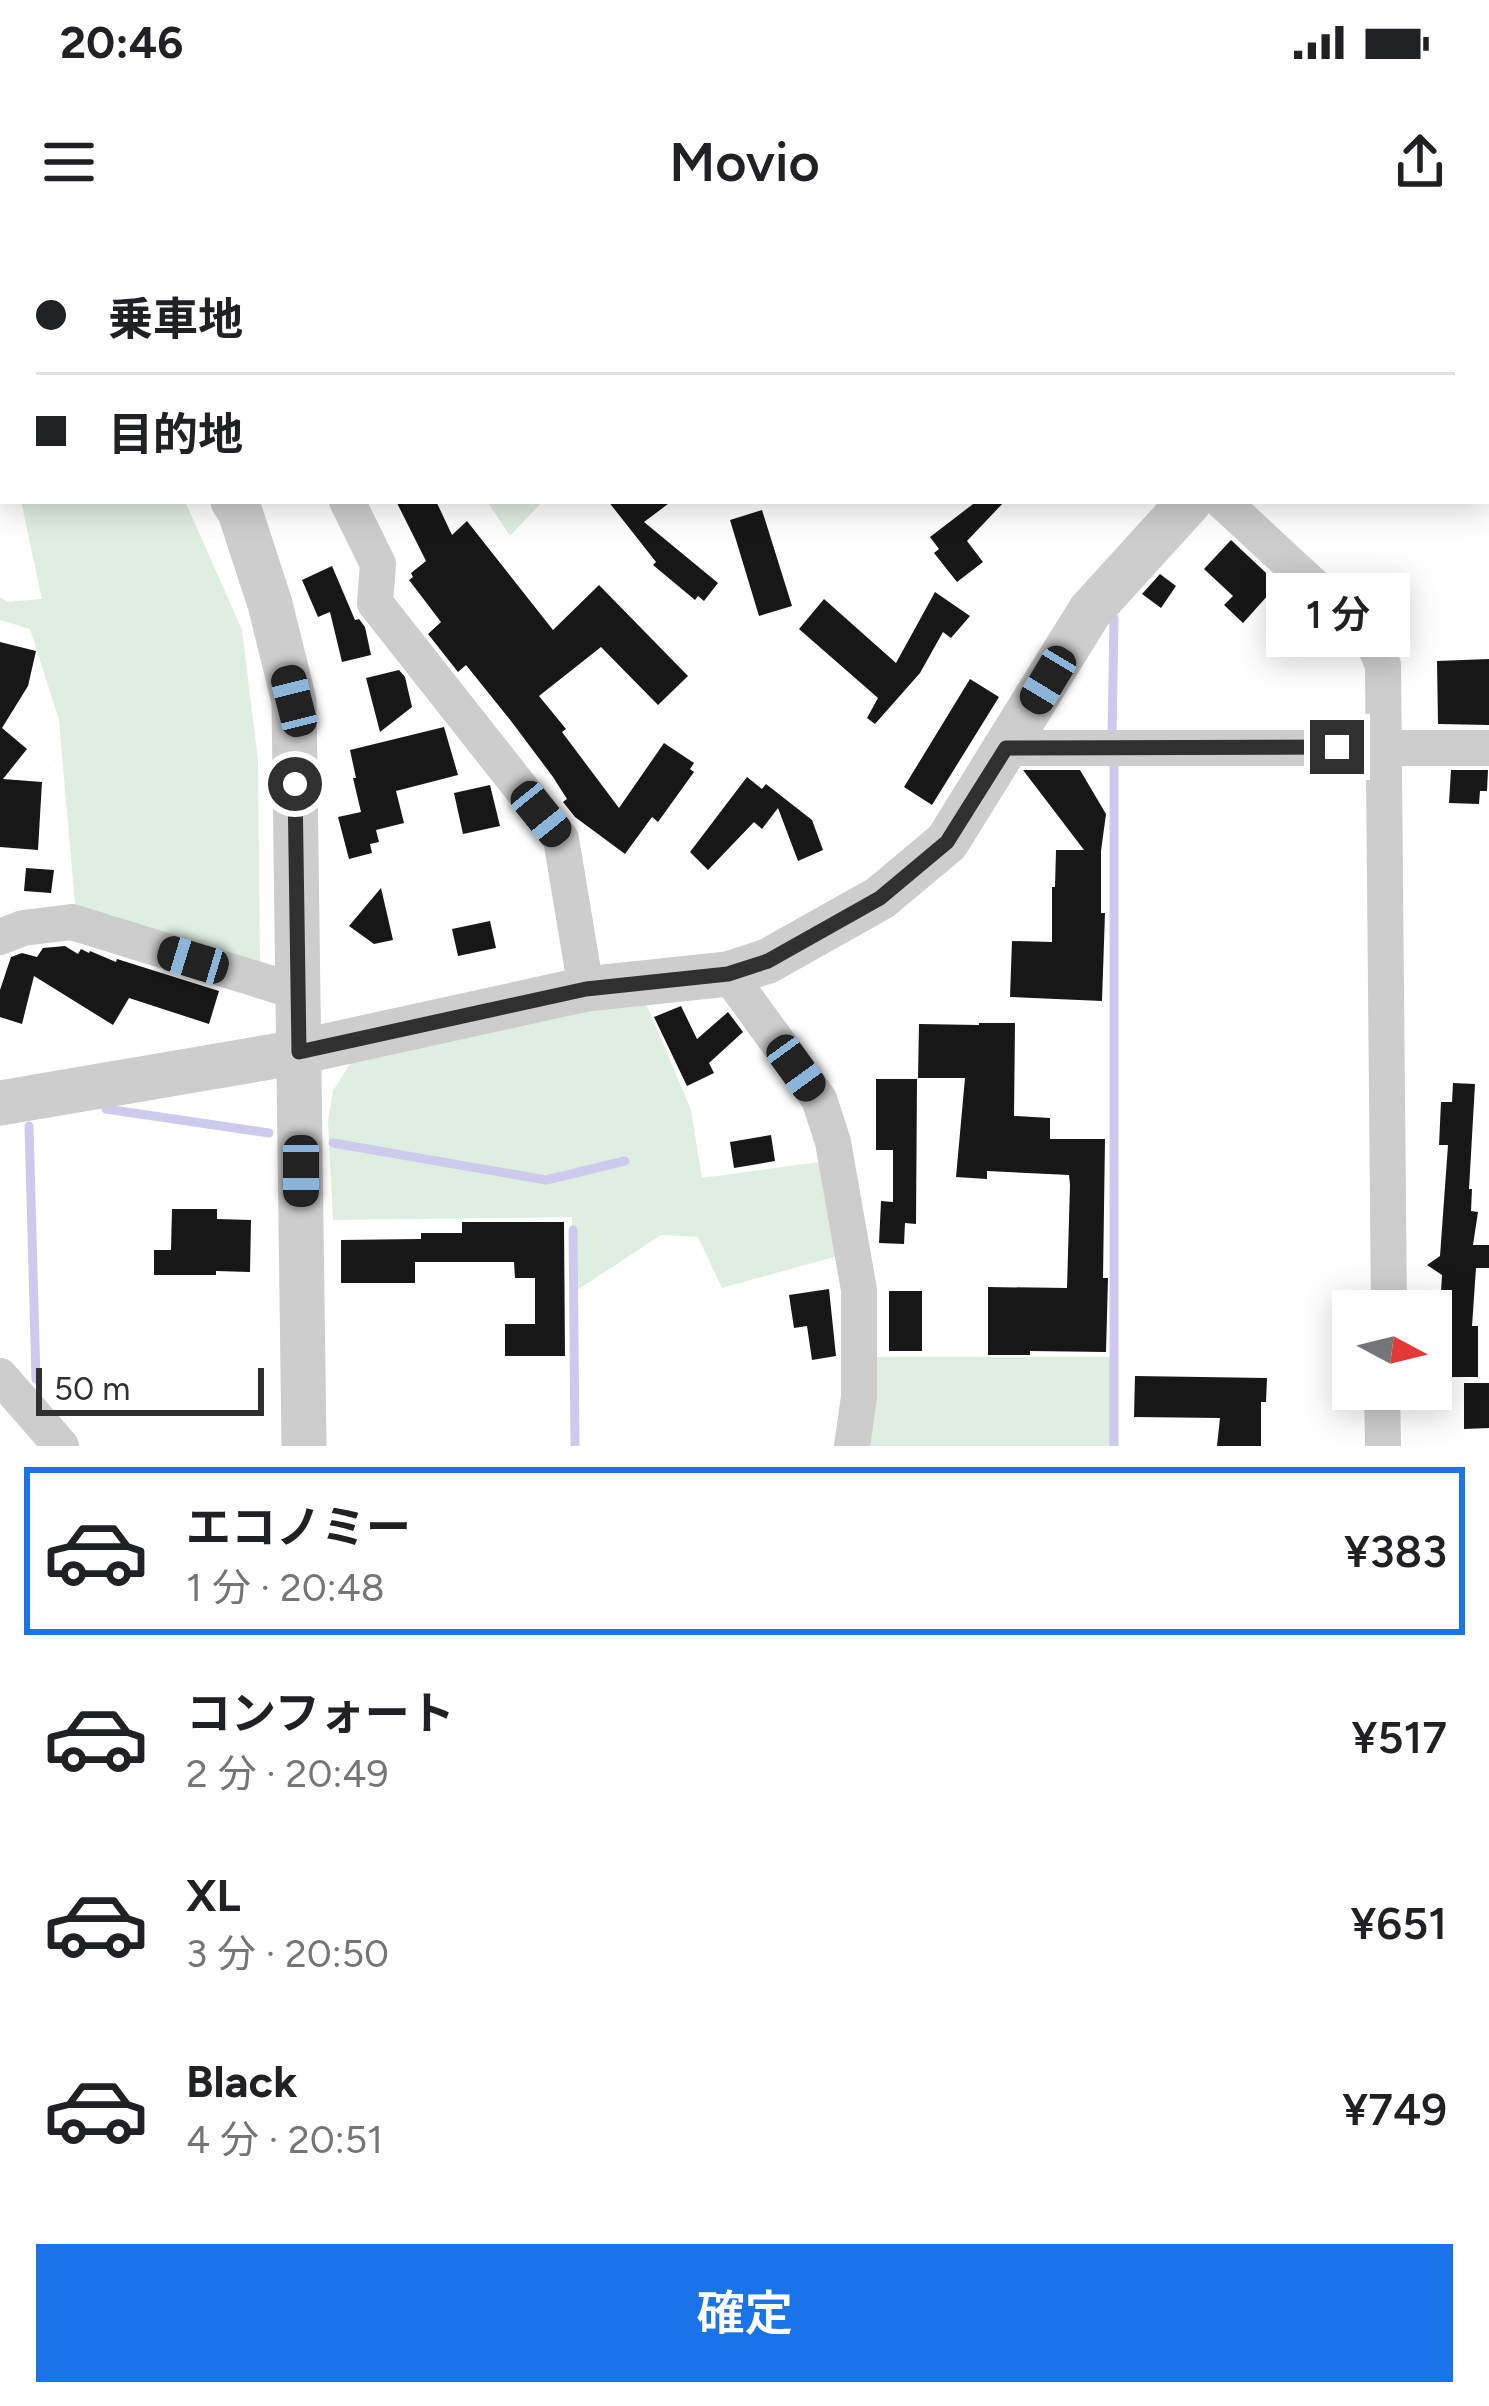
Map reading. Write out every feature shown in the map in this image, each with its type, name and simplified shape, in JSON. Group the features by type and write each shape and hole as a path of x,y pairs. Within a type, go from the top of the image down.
{"street":[{"path":"235,504 271,604 294,701 304,1446"},
{"path":"348,504 379,565 375,603 561,839 586,989"},
{"path":"0,1103 299,1052 586,989 728,974 768,961 880,898 947,842 1090,611 1187,504"},
{"path":"1225,504 1372,640 1383,665 1389,1290"},
{"path":"1006,748 1489,748"},
{"path":"0,937 23,928 72,922 298,992"},
{"path":"728,974 819,1099 832,1142 859,1290 860,1396 852,1446"},
{"path":"0,1376 61,1446"},
{"path":"1382,1410 1383,1446"}],"green space":[{"path":"22,504 186,504 242,630 258,760 260,969 76,915 59,720 30,629 0,620 0,597 7,602 42,599"},
{"path":"489,504 540,504 510,536"},
{"path":"645,1001 691,1110 702,1178 819,1162 841,1255 722,1288 698,1237 661,1235 574,1292 572,1217 333,1220 328,1121 333,1091 358,1051"},
{"path":"868,1357 1115,1357 1114,1446 860,1446"}],"building":[{"path":"398,504 437,504 452,535 467,521 553,630 599,585 688,676 658,705 601,647 539,696 619,808 664,743 694,763 690,769 694,772 658,822 652,817 625,854 575,817 553,777 511,721 466,665 458,672 428,634 441,622 409,580 426,561"},
{"path":"610,504 668,504 644,522 718,583 704,601 698,596 695,600 653,565 656,562"},
{"path":"973,504 1002,504 967,541 983,562 957,582 934,553 939,549 930,537"},
{"path":"762,510 792,606 759,616 730,520"},
{"path":"1231,540 1278,584 1243,623 1224,605 1233,596 1204,569"},
{"path":"332,566 355,620 365,627 371,655 342,662 330,612 318,617 302,580"},
{"path":"1160,574 1176,586 1161,608 1142,594"},
{"path":"935,592 970,616 951,638 943,632 920,673 875,724 867,718 878,698 799,629 824,599 896,663"},
{"path":"0,642 36,651 28,686 2,728 27,749 3,779 42,782 38,850 0,847"},
{"path":"1489,659 1489,725 1438,724 1437,661"},
{"path":"399,670 412,707 380,732 366,678"},
{"path":"970,679 999,697 932,805 904,787"},
{"path":"444,727 458,775 396,791 404,823 376,830 379,842 370,844 372,853 349,859 338,817 361,812 350,750"},
{"path":"1023,770 1080,770 1106,814 1101,851 1102,1001 1010,997 1012,941 1052,942 1056,850 1084,850"},
{"path":"1451,770 1488,770 1487,791 1480,791 1479,804 1449,803"},
{"path":"747,777 762,789 766,784 812,820 823,850 798,861 778,808 762,829 754,822 708,870 690,852"},
{"path":"490,785 500,826 463,834 454,793"},
{"path":"26,868 54,870 51,893 24,891"},
{"path":"381,888 393,940 374,944 349,926"},
{"path":"490,921 496,948 458,956 452,929"},
{"path":"65,946 78,954 81,949 90,951 219,991 209,1024 129,998 113,1025 34,976 22,1024 0,1017 0,990 11,957 22,953 37,957 43,948"},
{"path":"681,1006 697,1039 728,1012 743,1032 709,1063 714,1073 687,1086 654,1017"},
{"path":"1015,1023 1014,1116 1050,1118 1050,1139 1105,1139 1106,1352 988,1355 988,1287 1067,1288 1070,1185 1069,1175 987,1171 987,1179 956,1177 965,1078 918,1078 919,1024"},
{"path":"876,1079 917,1079 916,1224 905,1223 904,1244 879,1243 881,1201 893,1202 893,1150 876,1150"},
{"path":"1453,1083 1475,1084 1469,1189 1471,1211 1478,1212 1473,1245 1489,1245 1489,1268 1476,1268 1472,1326 1478,1326 1478,1377 1452,1377 1452,1290 1441,1290 1442,1275 1427,1265 1440,1256 1448,1145 1439,1145 1441,1102 1452,1102"},
{"path":"771,1135 775,1161 734,1168 730,1142"},
{"path":"172,1209 217,1209 217,1219 251,1220 250,1272 154,1275 154,1250 171,1250"},
{"path":"462,1222 564,1222 565,1356 505,1356 505,1324 535,1324 535,1278 515,1278 514,1262 415,1262 415,1283 341,1283 341,1240 421,1239 421,1233 462,1233"},
{"path":"829,1289 836,1356 812,1360 807,1326 794,1328 789,1295"},
{"path":"889,1291 922,1291 922,1351 889,1351"},
{"path":"1135,1376 1267,1378 1266,1402 1261,1402 1261,1446 1217,1446 1220,1418 1134,1417"},
{"path":"1464,1383 1489,1383 1489,1428 1464,1429"}],"waterway":[{"path":"1112,735 1114,618"},
{"path":"1114,755 1114,1446"},
{"path":"106,1109 269,1133"},
{"path":"29,1126 36,1379"},
{"path":"333,1143 546,1180 625,1161"},
{"path":"573,1230 575,1446"}],"route":[{"path":"295,784 299,1052 586,989 728,974 768,961 880,898 947,842 1006,748 1337,747"}]}
